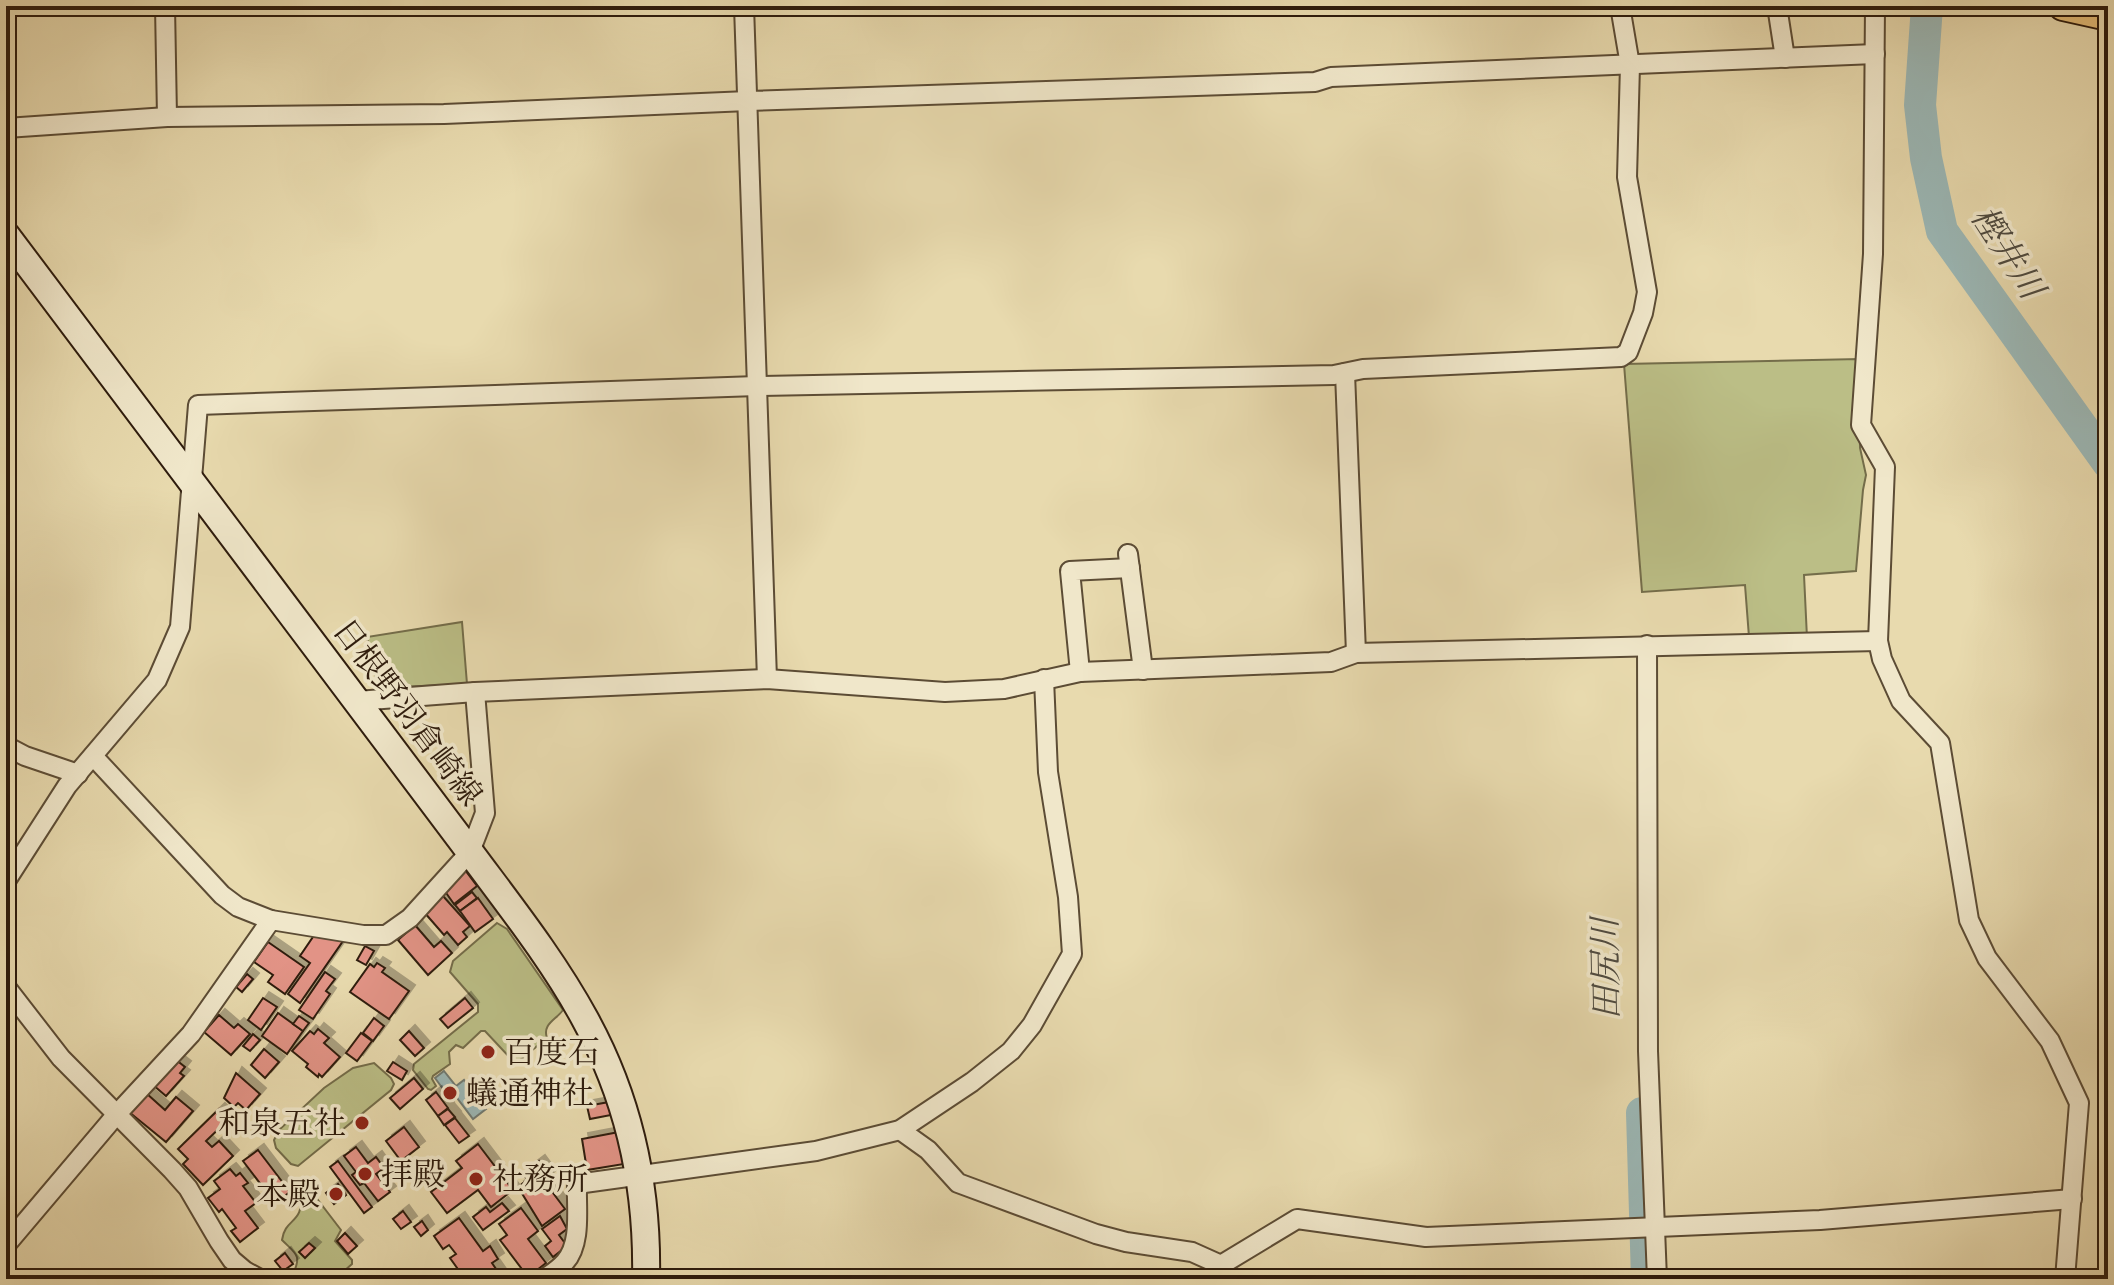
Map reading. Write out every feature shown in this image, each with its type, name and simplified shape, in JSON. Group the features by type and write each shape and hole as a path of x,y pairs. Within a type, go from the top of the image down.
{"main road":[{"path":"2063,6 2108,16"},
{"path":"6,273 9,242"},
{"name":"日根野羽倉崎線","path":"9,242 470,852 543,951 585,1018 624,1108 640,1175 646,1279"}],"street":[{"path":"165,6 167,117"},
{"path":"744,6 767,679"},
{"path":"6,881 67,786 157,680 180,627 198,405 757,386 1319,376 1363,369 1621,357 1628,352 1643,313 1647,292 1627,177 1630,65 1620,6"},
{"path":"1777,6 1785,58"},
{"path":"1875,6 1873,254 1861,425 1885,467 1878,641 1882,659 1901,701 1940,743 1969,920 1987,958 2050,1041 2079,1103 2065,1279"},
{"path":"6,128 167,117 444,114 1315,82 1331,77 1875,54"},
{"path":"1345,373 1356,653"},
{"path":"1080,672 1070,571 1129,561 1143,670"},
{"path":"357,701 475,692 767,679 945,692 1004,689 1080,672 1331,662 1356,653 1878,641"},
{"path":"1647,645 1648,1051 1657,1279"},
{"path":"544,1279 563,1265 571,1254 575,1239 577,1184 816,1151 900,1130 972,1082 1011,1051 1032,1025 1072,954 1068,897 1048,772 1044,679"},
{"path":"93,756 222,895 238,907 271,920 363,935 386,935 410,918 470,852 478,834 485,813 475,692"},
{"path":"6,746 25,756 78,774"},
{"path":"6,1245 116,1115 191,1034 271,920"},
{"path":"6,987 61,1058 188,1188 232,1260 260,1279"},
{"path":"900,1130 928,1150 958,1183 1096,1234 1192,1252 1221,1265 1297,1219 1426,1237 1820,1220 2072,1199"}],"green space":[{"path":"1859,359 1860,448 1866,475 1856,571 1804,575 1807,638 1749,637 1745,585 1642,592 1624,364"},
{"path":"462,622 467,684 378,688 367,637"},
{"path":"497,923 507,929 563,1010 546,1029 547,1038 519,1061 513,1061 485,1031 481,1031 463,1048 456,1045 449,1052 450,1064 433,1076 436,1086 428,1089 413,1070 414,1064 478,1012 478,1004 450,972 453,961"},
{"path":"374,1063 391,1078 394,1084 391,1090 298,1166 291,1164 276,1148 274,1140 279,1130 324,1088 353,1068"},
{"path":"305,1187 341,1230 335,1241 352,1260 352,1264 335,1279 294,1279 296,1255 282,1240 287,1227 300,1211 300,1194"}],"water":[{"path":"444,1071 456,1086 464,1080 486,1109 473,1119 451,1090 446,1093 435,1078"}],"building":[{"path":"465,870 477,886 454,904 444,890"},
{"path":"472,892 477,898 460,911 455,905"},
{"path":"443,896 470,926 463,932 467,937 458,945 447,932 444,935 424,912"},
{"path":"478,898 493,919 475,932 460,911"},
{"path":"415,925 434,947 441,941 452,953 428,975 398,940"},
{"path":"315,934 343,941 300,1003 288,994 310,963 300,956"},
{"path":"268,942 304,967 285,994 268,982 273,975 254,962"},
{"path":"365,946 374,951 366,965 357,960"},
{"path":"377,963 385,968 382,972 409,991 389,1019 350,992 370,964 374,967"},
{"path":"325,972 335,979 326,991 330,994 313,1019 299,1010"},
{"path":"247,974 253,979 242,992 236,987"},
{"path":"263,998 277,1007 261,1030 248,1020"},
{"path":"465,998 473,1008 448,1028 440,1019"},
{"path":"278,1013 303,1031 287,1054 262,1036"},
{"path":"219,1015 234,1028 238,1024 250,1034 231,1055 204,1032"},
{"path":"299,1016 309,1023 303,1031 293,1024"},
{"path":"374,1018 384,1026 373,1041 363,1033"},
{"path":"318,1029 329,1038 324,1043 340,1057 322,1077 306,1067 308,1064 292,1051 310,1031 314,1034"},
{"path":"409,1031 424,1048 415,1056 400,1040"},
{"path":"361,1033 372,1041 357,1061 346,1053"},
{"path":"253,1034 260,1040 250,1051 243,1046"},
{"path":"264,1049 279,1062 265,1078 251,1065"},
{"path":"175,1059 185,1067 180,1073 184,1076 166,1096 153,1085"},
{"path":"393,1062 407,1071 402,1080 387,1071"},
{"path":"236,1073 260,1094 246,1110 238,1103 234,1107 224,1098"},
{"path":"414,1078 423,1089 400,1109 390,1098"},
{"path":"436,1092 448,1108 438,1116 426,1100"},
{"path":"146,1093 165,1110 176,1097 193,1111 166,1142 129,1112"},
{"path":"609,1102 611,1115 590,1119 587,1106"},
{"path":"219,1109 229,1119 206,1141 212,1147 219,1141 233,1156 203,1185 183,1164 188,1159 178,1149"},
{"path":"448,1109 455,1117 444,1125 438,1116"},
{"path":"455,1118 469,1136 459,1143 445,1125"},
{"path":"404,1127 419,1147 401,1161 386,1141"},
{"path":"619,1132 624,1164 587,1170 582,1139"},
{"name":"社務所","path":"478,1144 513,1190 491,1207 478,1190 447,1213 431,1192 462,1168 456,1161"},
{"name":"拝殿","path":"356,1147 368,1163 376,1157 384,1168 376,1174 390,1192 378,1201 364,1183 360,1185 352,1175 356,1172 344,1156"},
{"path":"258,1150 290,1192 275,1203 243,1161"},
{"path":"338,1161 372,1207 364,1213 330,1167"},
{"path":"539,1161 550,1176 544,1181 565,1209 542,1226 518,1187 527,1180 523,1173"},
{"path":"230,1169 236,1176 240,1173 248,1183 243,1186 256,1203 245,1211 258,1228 240,1242 231,1231 236,1228 222,1209 219,1212 208,1198 220,1189 214,1181"},
{"name":"本殿","path":"338,1184 346,1195 334,1204 326,1193"},
{"path":"502,1203 509,1211 483,1230 473,1217 486,1207 490,1212"},
{"path":"521,1208 538,1231 528,1239 546,1263 528,1277 500,1240 507,1235 499,1224"},
{"path":"403,1211 411,1222 401,1229 393,1219"},
{"path":"560,1216 567,1229 559,1235 567,1246 553,1257 545,1246 551,1241 542,1229"},
{"path":"459,1218 483,1251 490,1246 498,1259 492,1263 503,1279 474,1279 471,1275 465,1279 450,1258 456,1254 449,1245 443,1249 434,1236"},
{"path":"422,1221 428,1230 421,1236 414,1227"},
{"path":"345,1233 357,1246 348,1254 337,1241"},
{"path":"309,1243 315,1248 305,1258 299,1252"},
{"path":"285,1253 293,1264 283,1271 275,1261"}],"waterway":[{"name":"樫井川","path":"1927,6 1920,105 1926,158 1942,231 2108,463"},
{"name":"田尻川","path":"1642,1113 1647,1279"}],"place":[{"name":"百度石","path":"488,1052"},
{"name":"蟻通神社","path":"450,1093"},
{"name":"和泉五社","path":"362,1123"},
{"name":"拝殿","path":"365,1174"},
{"name":"社務所","path":"476,1179"},
{"name":"本殿","path":"336,1194"}]}
